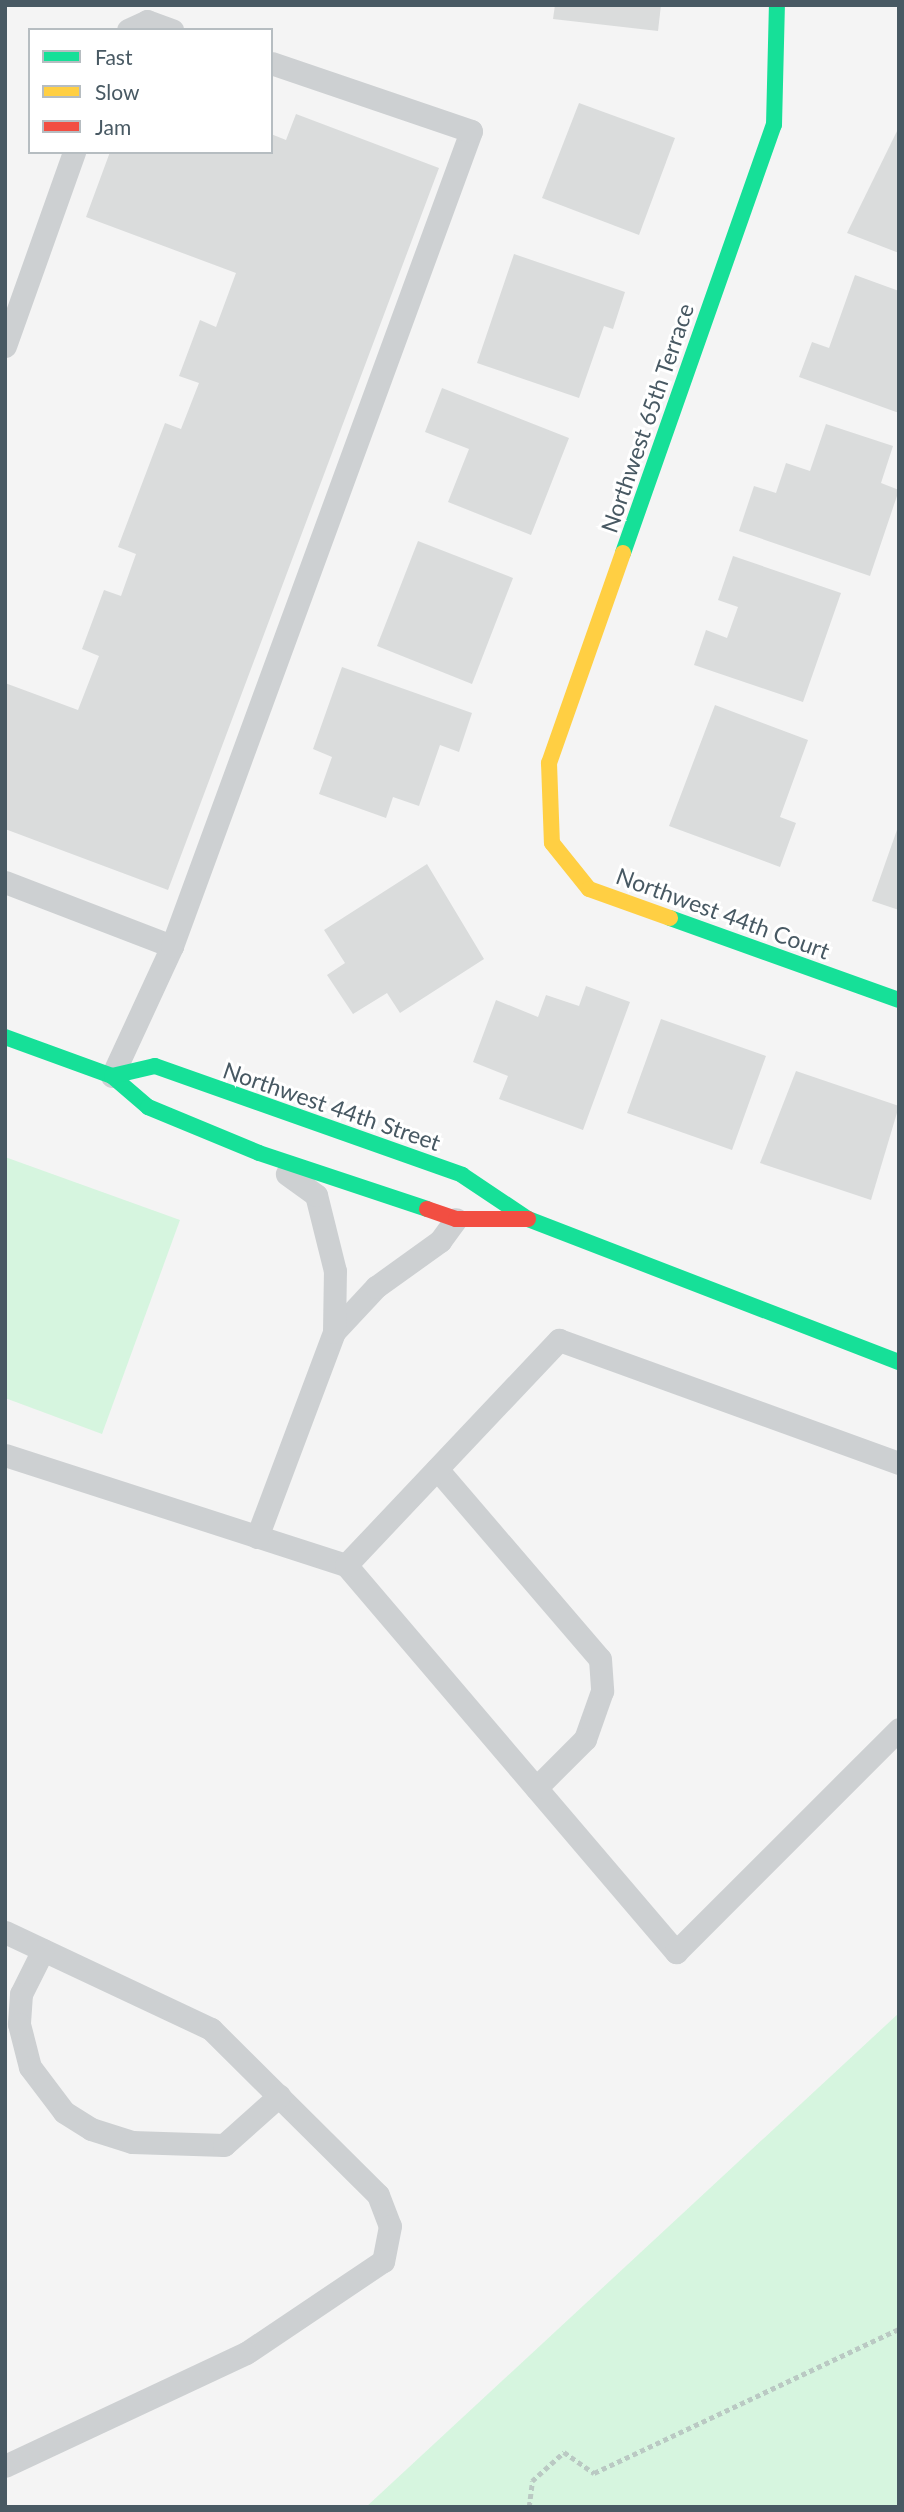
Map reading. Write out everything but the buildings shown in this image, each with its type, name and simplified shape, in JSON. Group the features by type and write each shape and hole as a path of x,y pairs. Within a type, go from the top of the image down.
{"street":[{"name":"Northwest 65th Terrace","path":"552,843 549,763 774,125 776,5"},
{"name":"Northwest 44th Court","path":"552,843 589,889 899,1000"},
{"name":"Northwest 44th Street","path":"5,1037 112,1076 148,1107 259,1153 456,1219 528,1219"},
{"name":"Northwest 44th Street","path":"112,1076 155,1066 462,1175 528,1219 899,1362"}],"lane":[{"path":"132,28 147,21 166,28"},
{"path":"112,1076 172,946 471,131 273,65"},
{"path":"5,346 73,154"},
{"path":"5,882 172,946"},
{"path":"257,1536 334,1332 335,1271 316,1195 259,1153"},
{"path":"334,1332 376,1287 440,1241 456,1219"},
{"path":"346,1565 559,1340 899,1463"},
{"path":"5,1455 346,1565 676,1952 899,1729"},
{"path":"437,1469 600,1659 602,1691 586,1739 537,1788"},
{"path":"5,1933 211,2029 378,2195 390,2226 383,2260 246,2353 5,2466"},
{"path":"43,1950 21,1994 19,2024 30,2067 64,2112 91,2129 132,2142 224,2145 279,2096"}],"path":[{"path":"528,2507 532,2480 564,2452 594,2473 899,2329"}],"green space":[{"path":"5,1157 180,1220 102,1434 5,1398"},
{"path":"899,2013 899,2507 366,2507"}],"traffic: fast":[{"path":"623,553 774,125 777,5"},
{"path":"670,918 899,1000"},
{"path":"5,1037 112,1076 148,1107 259,1153 427,1209"},
{"path":"112,1076 155,1066 462,1175 528,1219 899,1362"}],"traffic: slow":[{"path":"623,553 549,763 552,843 589,889 670,918"}],"traffic: jam":[{"path":"427,1209 456,1219 528,1219"}]}
